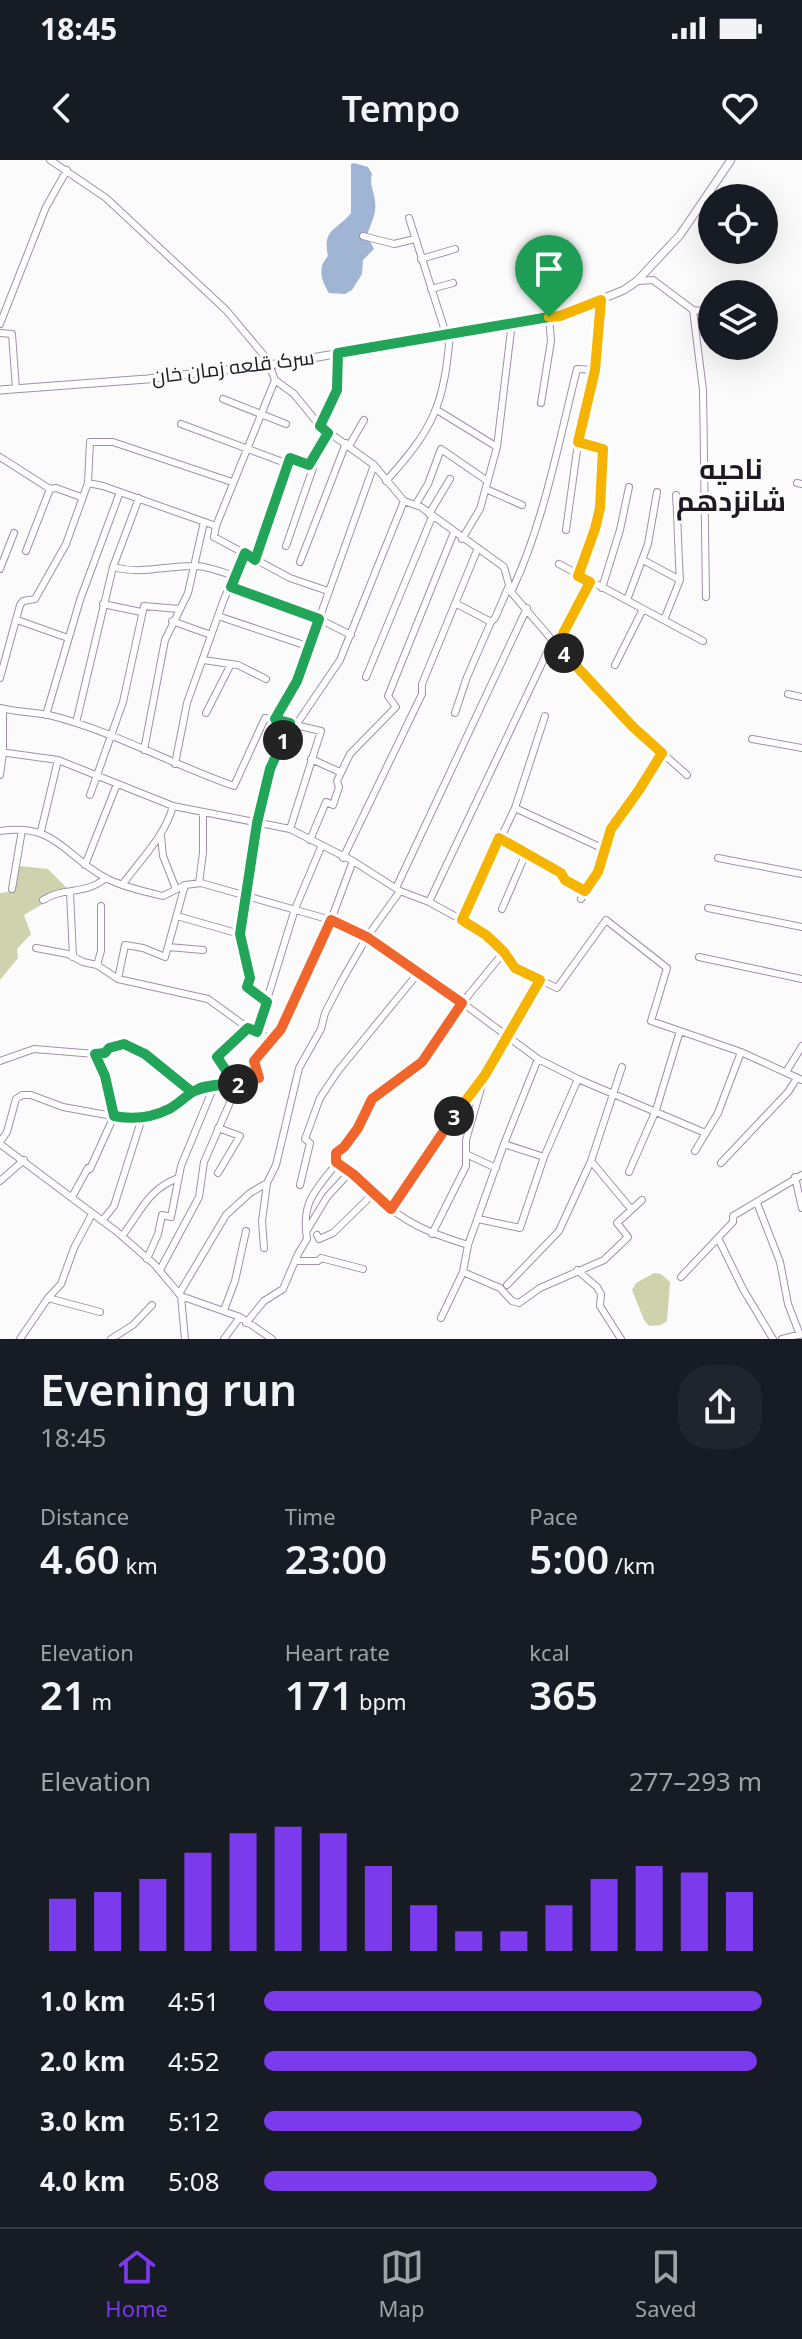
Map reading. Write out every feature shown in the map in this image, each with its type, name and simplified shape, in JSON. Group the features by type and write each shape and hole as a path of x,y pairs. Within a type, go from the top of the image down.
{"street":[{"name":"سرک قلعه زمان خان","path":"0,390 147,379 269,365 560,316 601,300 637,281 680,235 731,160"},
{"path":"52,161 106,198 226,310 267,359 275,380 294,394 320,426 374,465 404,501 416,504 504,567 510,588 555,642 633,727 687,775"},
{"path":"0,324 46,207 67,170"},
{"path":"386,481 422,439 437,410 446,382 448,334 409,218"},
{"path":"363,236 394,244 415,239"},
{"path":"421,259 455,249"},
{"path":"637,281 653,280 698,311"},
{"path":"431,289 453,283"},
{"path":"566,530 578,442 595,370 601,300"},
{"path":"693,310 703,390 706,597"},
{"path":"541,403 550,352 549,317"},
{"path":"462,539 480,509 497,447 512,322"},
{"path":"0,333 12,334 16,389"},
{"path":"320,426 337,390 338,353"},
{"path":"455,713 491,622 525,561 577,369 595,370"},
{"path":"275,380 232,482 214,537 290,578 328,591"},
{"path":"223,399 286,424"},
{"path":"437,410 497,447"},
{"path":"300,562 348,445 364,420"},
{"path":"181,424 288,464"},
{"path":"309,465 328,433"},
{"path":"0,678 20,605 23,601 35,599 66,544 88,483 90,442 113,442 232,482"},
{"path":"578,442 603,449 600,508 578,576"},
{"path":"416,504 428,484 441,449 486,480"},
{"path":"0,457 50,489 56,488 81,497"},
{"path":"255,560 292,457 313,469 286,546"},
{"path":"275,719 297,681 374,465"},
{"path":"366,677 430,516 450,479"},
{"path":"88,483 216,526"},
{"path":"602,588 620,530 629,487"},
{"path":"26,551 50,489"},
{"path":"486,489 522,505"},
{"path":"46,715 68,638 120,492"},
{"path":"627,600 648,544 657,492"},
{"path":"664,620 680,580 676,548 679,530 676,495"},
{"path":"76,723 113,567 139,498"},
{"path":"267,1002 247,987 250,978 240,934 257,823 270,769 293,724 340,660 404,501"},
{"path":"144,750 165,640 188,593 204,522"},
{"path":"310,840 326,802 333,805 340,772 350,754 396,707 388,696 454,532"},
{"path":"0,569 14,533"},
{"path":"343,858 422,694 422,684 478,548"},
{"path":"175,764 187,703 218,616 245,553"},
{"path":"643,560 680,580"},
{"path":"559,564 703,641"},
{"path":"113,567 133,572 195,566 234,576"},
{"path":"429,902 555,642 590,582"},
{"path":"231,587 319,619 351,635"},
{"path":"103,604 141,612"},
{"path":"457,604 491,622"},
{"path":"90,795 123,702 141,612 144,606 179,609"},
{"path":"264,1248 262,1221 267,1183 276,1165 299,1068 321,1029 325,1013 341,982 398,890 527,608"},
{"path":"615,665 643,609"},
{"path":"218,616 310,647"},
{"path":"17,620 68,638"},
{"path":"172,621 211,635"},
{"path":"203,660 231,664 266,679"},
{"path":"206,713 231,664"},
{"path":"788,694 802,697"},
{"path":"0,775 1,709 76,723 234,786 265,718 275,719 321,731 290,829"},
{"path":"462,920 515,808 545,716"},
{"path":"752,739 802,748"},
{"path":"2,752 58,760 173,806 290,829 353,861 398,890 462,920 486,935 515,968 557,988 606,920 667,968 651,1021 741,1052 799,1079 721,1163"},
{"path":"581,899 598,872 611,829 662,753"},
{"path":"311,759 340,772"},
{"path":"41,831 58,760"},
{"path":"85,865 117,784"},
{"path":"173,806 161,836 163,856 176,889"},
{"path":"515,808 604,849"},
{"path":"199,883 203,813"},
{"path":"12,889 22,830"},
{"path":"0,831 41,831 85,865 122,885 163,896 185,885 199,883 331,920 367,937 538,1059 703,1132"},
{"path":"122,885 153,842 161,836"},
{"path":"499,838 561,873 565,880 585,891"},
{"path":"257,1032 295,909 321,847"},
{"path":"502,909 526,853"},
{"path":"718,858 802,874"},
{"path":"272,1339 240,1317 180,1295 160,1270 122,1236 0,1143 7,1132 16,1099 22,1095 31,1095 63,1107 142,1118 166,1110 192,1092 259,1078 254,1061 281,1029 331,920 353,861"},
{"path":"43,900 52,895 82,891 106,878"},
{"path":"118,979 125,945 165,957 185,885"},
{"path":"70,892 73,957"},
{"path":"97,965 101,951 101,906"},
{"path":"708,908 802,927"},
{"path":"177,916 240,934"},
{"path":"168,947 203,950"},
{"path":"36,948 97,965 118,979 208,999 248,1028 272,1040"},
{"path":"246,1323 264,1301 283,1289 307,1239 304,1220 307,1202 337,1163 336,1153 358,1128 372,1099 422,1062 462,1003 504,952"},
{"path":"699,957 800,980"},
{"path":"300,1185 310,1143 305,1139 320,1098 356,1048 419,972"},
{"path":"391,1209 485,1075 540,980"},
{"path":"236,1084 217,1057 248,1028"},
{"path":"629,1172 656,1110 680,1031"},
{"path":"0,1061 34,1049 95,1054 124,1044 145,1054 192,1092"},
{"path":"786,1072 802,1046"},
{"path":"695,1151 718,1113 741,1052"},
{"path":"72,1197 90,1169 114,1116 105,1076 95,1054"},
{"path":"441,1318 463,1272 468,1245 538,1059"},
{"path":"507,1285 559,1231 591,1161 622,1067"},
{"path":"432,1234 466,1166 466,1140 485,1075"},
{"path":"478,1219 520,1228 544,1157 578,1079"},
{"path":"160,1270 199,1197 204,1162 236,1084"},
{"path":"147,1259 162,1215 171,1217 178,1178 214,1086"},
{"path":"102,1221 114,1206 142,1118"},
{"path":"218,1128 240,1136 218,1173"},
{"path":"504,1144 544,1157"},
{"path":"466,1154 496,1168"},
{"path":"0,1181 24,1160"},
{"path":"591,1161 631,1209"},
{"path":"337,1163 391,1209 432,1234 468,1245"},
{"path":"306,1232 327,1197 350,1172"},
{"path":"681,1277 733,1222 733,1216 799,1176 802,1208"},
{"path":"122,1236 145,1199 178,1178"},
{"path":"185,1339 180,1295 226,1215 250,1193 267,1183"},
{"path":"317,1235 319,1239 333,1233 374,1193"},
{"path":"463,1272 500,1288 512,1301 519,1303 540,1288 604,1260 627,1238 617,1224 642,1200"},
{"path":"757,1203 780,1262 788,1304 801,1335 782,1339"},
{"path":"20,1339 61,1284 74,1248 92,1214"},
{"path":"224,1310 235,1281 246,1231"},
{"path":"718,1238 743,1289 773,1339"},
{"path":"295,1261 318,1261 321,1258 363,1269"},
{"path":"577,1270 597,1287 601,1294 600,1306 621,1339"},
{"path":"48,1298 100,1312"},
{"path":"111,1339 133,1325 152,1305"},
{"path":"224,1339 240,1317"}],"green space":[{"path":"20,866 48,869 68,889 24,915 31,934 17,949 18,958 0,980 0,893 14,891"},
{"path":"654,1273 661,1274 670,1282 667,1321 649,1326 632,1290 636,1283"}],"water":[{"path":"351,164 368,167 372,174 375,211 367,236 374,249 363,260 362,274 352,290 345,294 329,293 321,270 328,256 329,235 351,213"}],"district":[{"name":"ناحیه شانزدهم","path":"731,485"}],"route":[{"path":"549,317 338,353 337,390 320,426 328,433 309,465 290,458 255,560 245,553 231,587 319,619 297,681 275,719 290,723 270,769 257,823 240,934 250,978 247,987 267,1002 257,1032 248,1028 217,1057 235,1084 208,1086 202,1087 192,1092 145,1054 124,1044 95,1054 105,1076 114,1116 147,1118 202,1087 247,1083 259,1078 254,1061 281,1029 331,920 367,937 462,1003 422,1062 372,1099 358,1128 336,1153 336,1162 368,1186 391,1209 485,1075 540,980 515,968 486,935 462,920 499,838 561,873 565,880 585,891 598,872 611,829 662,753 633,727 557,645 590,582 578,576 600,508 603,449 578,442 595,370 601,300 560,316 549,317"}]}
